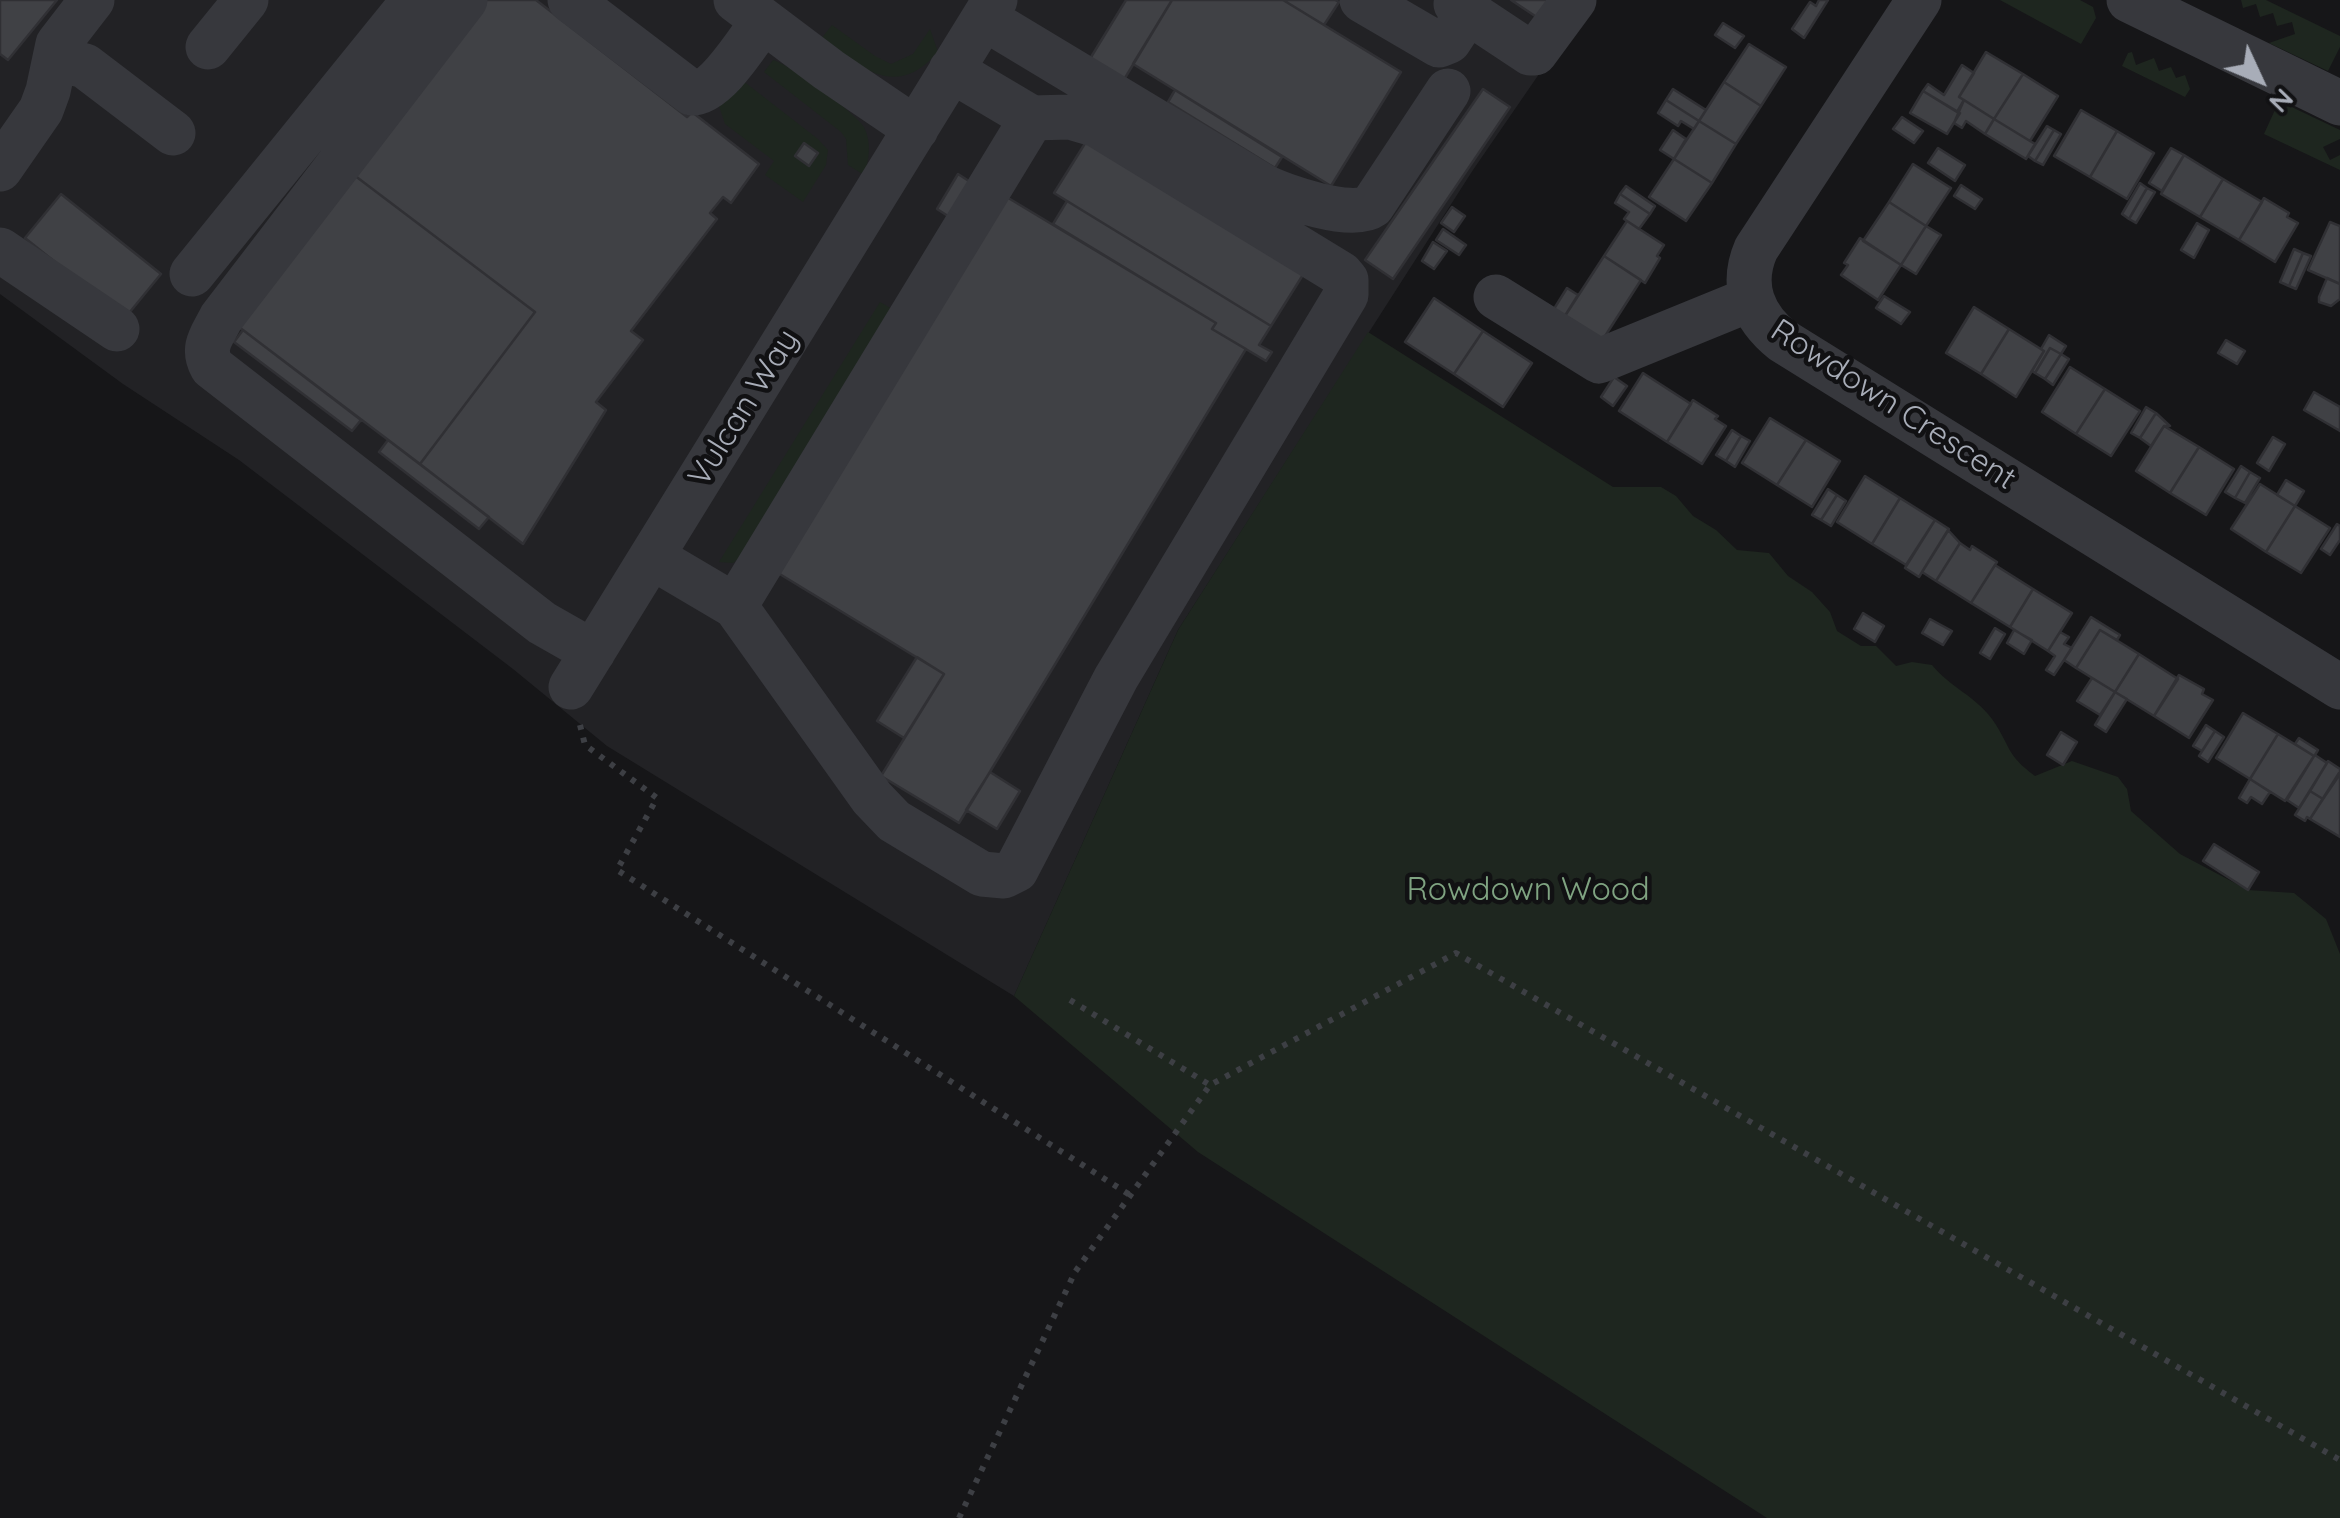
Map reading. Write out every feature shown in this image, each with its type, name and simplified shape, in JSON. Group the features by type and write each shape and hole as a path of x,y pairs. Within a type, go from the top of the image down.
{"street":[{"path":"0,169 41,110 63,36 92,0"},
{"path":"208,47 246,0"},
{"path":"192,274 414,0"},
{"path":"465,0 221,318 206,346 206,356 212,366 526,610 582,670"},
{"path":"570,0 692,93 706,90 716,81 750,10 916,129"},
{"path":"1362,0 1438,45 1450,41 1462,8 1530,53 1535,53 1574,0"},
{"name":"Rowdown Crescent","path":"1920,0 1756,249 1749,268 1750,299 1762,322 1783,341 2340,688"},
{"path":"2128,0 2340,103"},
{"path":"989,9 1263,186 1287,196 1357,212 1372,206 1448,90"},
{"name":"Vulcan Way","path":"582,670 989,9"},
{"path":"55,58 86,66 173,133"},
{"path":"652,557 735,606 884,811 982,874 1004,876 1016,870 1116,678 1346,295 1347,287 1341,274 1097,125 1070,116 1032,118 952,70"},
{"path":"735,606 1032,118"},
{"path":"0,250 117,330"},
{"path":"1496,297 1599,361 1750,299"}],"path":[{"path":"582,670 585,745 656,798 617,870 1130,1195"},
{"path":"959,1518 1076,1272 1210,1085 1456,953 2340,1460"},
{"path":"1070,1000 1210,1085"}],"shaded area":[{"path":"0,0 1590,0 1473,170 1178,630 1014,996 607,746 513,669 239,460 123,384 0,294"}],"green space":[{"path":"2000,0 2080,0 2093,7 2096,18 2081,44"},
{"path":"2241,0 2266,0 2340,36 2340,47 2328,71 2269,43 2295,34 2292,22 2277,26 2273,13 2260,17 2256,4 2243,8"},
{"path":"832,25 891,64 913,54 930,29 938,52 907,75 879,74 821,39"},
{"path":"2132,52 2136,65 2154,58 2159,71 2171,67 2176,78 2185,75 2190,89 2185,97 2122,66"},
{"path":"773,60 821,90 864,127 869,151 864,175 848,165 846,139 841,132 764,72"},
{"path":"738,77 828,150 826,165 803,202 765,175 774,161 725,124 718,103"},
{"path":"2279,101 2340,130 2340,139 2323,147 2330,160 2340,155 2340,170 2264,134"},
{"path":"880,302 894,310 742,555 733,563 719,562"},
{"name":"Rowdown Wood","path":"1368,332 1613,487 1661,487 1737,550 1769,553 1788,576 1812,592 1830,612 1837,631 1861,646 1876,646 1896,666 1912,662 1932,665 1985,711 2013,755 2035,776 2072,761 2118,777 2127,789 2131,811 2180,854 2248,890 2294,893 2326,919 2340,954 2340,1518 1767,1518 1198,1152 1014,996 1178,630"}],"building":[{"path":"0,0 57,0 8,60 0,54"},
{"path":"482,0 536,0 687,117 692,112 759,164 731,203 723,197 710,213 717,219 631,331 643,340 596,402 606,410 523,544 420,464 535,312 350,172"},
{"path":"1126,0 1172,0 1122,83 1088,62"},
{"path":"1172,0 1283,0 1401,72 1331,186 1133,64"},
{"path":"1283,0 1335,0 1339,2 1324,25"},
{"path":"1511,0 1558,0 1544,22"},
{"path":"1819,0 1828,0 1804,38 1792,29 1810,2 1816,6"},
{"path":"1723,23 1744,36 1735,48 1715,35"},
{"path":"1749,44 1786,67 1761,106 1724,82"},
{"path":"1986,52 2023,74 1994,119 1959,97"},
{"path":"1962,65 1974,73 1959,97 1964,100 1957,112 1923,91 1928,84 1944,95"},
{"path":"2023,74 2058,96 2030,141 1994,119"},
{"path":"1724,82 1761,106 1736,144 1699,121"},
{"path":"1483,89 1510,107 1393,279 1365,260"},
{"path":"1673,89 1706,110 1699,121 1666,100"},
{"path":"1175,90 1282,157 1275,168 1168,102"},
{"path":"1923,91 1960,113 1947,134 1910,113"},
{"path":"1666,100 1699,121 1694,129 1681,121 1678,126 1658,113"},
{"path":"1964,100 1994,119 1985,134 1966,121 1962,128 1954,123"},
{"path":"2081,110 2117,131 2090,177 2054,156"},
{"path":"1902,117 1923,131 1914,143 1893,129"},
{"path":"1994,119 2035,144 2026,159 1985,134"},
{"path":"1699,121 1736,144 1712,183 1674,159"},
{"path":"2047,126 2054,130 2035,161 2028,156"},
{"path":"1673,130 1686,139 1674,159 1660,150"},
{"path":"2054,130 2061,134 2043,165 2035,161"},
{"path":"2117,131 2154,153 2127,199 2090,177"},
{"path":"1089,137 1306,270 1271,326 1054,193"},
{"path":"804,143 818,153 809,166 795,156"},
{"path":"1938,148 1965,165 1955,181 1928,163"},
{"path":"2171,148 2184,155 2162,191 2149,183"},
{"path":"2184,155 2223,179 2200,217 2161,194"},
{"path":"1674,159 1712,183 1686,221 1649,197"},
{"path":"1913,164 1951,188 1926,226 1889,202"},
{"path":"350,172 535,312 420,464 235,324"},
{"path":"958,174 972,183 951,218 937,209"},
{"path":"2223,179 2262,202 2239,240 2200,217"},
{"path":"2140,183 2147,188 2129,219 2122,214"},
{"path":"1961,185 1982,199 1975,209 1954,196"},
{"path":"1626,186 1655,206 1650,214 1620,194"},
{"path":"2147,188 2155,192 2136,223 2129,219"},
{"path":"61,194 161,274 125,318 25,238"},
{"path":"1620,194 1650,214 1639,229 1624,219 1629,212 1615,203"},
{"path":"1005,196 1216,323 1212,329 1246,349 959,823 881,776 944,674 778,573"},
{"path":"2264,198 2298,223 2275,262 2239,240"},
{"path":"1067,201 1271,326 1259,345 1272,352 1266,361 1212,329 1216,323 1053,224"},
{"path":"1889,202 1926,226 1901,265 1863,241"},
{"path":"1452,207 1465,216 1454,232 1441,223"},
{"path":"1627,221 1664,245 1645,283 1604,256"},
{"path":"2330,222 2340,226 2340,284 2308,270"},
{"path":"2197,223 2209,230 2194,258 2181,250"},
{"path":"1926,226 1941,235 1916,274 1901,265"},
{"path":"1443,229 1466,245 1459,255 1436,240"},
{"path":"1860,238 1901,265 1878,300 1841,275"},
{"path":"1433,242 1447,251 1434,269 1422,261"},
{"path":"2294,249 2303,253 2289,286 2280,282"},
{"path":"2303,253 2311,256 2296,289 2289,286"},
{"path":"1604,256 1641,280 1600,344 1563,319"},
{"path":"2327,278 2340,284 2340,299 2331,306 2319,302"},
{"path":"1567,288 1578,295 1563,319 1552,312"},
{"path":"1884,296 1910,312 1901,324 1876,308"},
{"path":"1434,298 1483,331 1454,374 1405,342"},
{"path":"1974,307 2009,329 1981,374 1946,353"},
{"path":"2009,329 2044,351 2016,397 1981,374"},
{"path":"243,330 361,420 352,431 234,342"},
{"path":"1483,331 1532,363 1503,407 1454,374"},
{"path":"2049,335 2066,346 2061,354 2050,348 2035,373 2032,371"},
{"path":"2226,340 2245,351 2237,364 2218,353"},
{"path":"2050,348 2061,354 2045,379 2035,373"},
{"path":"2061,354 2069,359 2053,385 2045,379"},
{"path":"2070,367 2105,389 2076,434 2042,412"},
{"path":"1643,373 1691,404 1667,442 1619,411"},
{"path":"1614,377 1627,386 1613,406 1601,397"},
{"path":"2105,389 2140,411 2111,456 2076,434"},
{"path":"2314,392 2340,407 2340,431 2304,410"},
{"path":"1693,400 1726,426 1702,464 1667,442"},
{"path":"2146,407 2156,413 2140,438 2131,433"},
{"path":"2156,413 2170,426 2164,426 2151,446 2140,438"},
{"path":"1770,418 1806,440 1777,485 1742,463"},
{"path":"2164,426 2199,447 2170,493 2136,471"},
{"path":"1732,430 1741,436 1726,461 1716,455"},
{"path":"1741,436 1750,441 1735,467 1726,461"},
{"path":"2273,437 2285,444 2269,471 2257,463"},
{"path":"388,440 489,517 479,529 379,452"},
{"path":"1806,440 1840,461 1812,507 1777,485"},
{"path":"2199,447 2234,469 2206,515 2170,493"},
{"path":"2241,466 2250,472 2235,498 2225,492"},
{"path":"2250,472 2260,478 2245,503 2235,498"},
{"path":"1865,476 1900,498 1872,544 1837,522"},
{"path":"2286,480 2304,491 2295,506 2277,495"},
{"path":"2260,484 2295,506 2266,552 2231,529"},
{"path":"1828,489 1837,495 1821,520 1812,515"},
{"path":"1837,495 1846,501 1831,526 1821,520"},
{"path":"1900,498 1935,520 1906,565 1872,544"},
{"path":"2295,506 2330,528 2301,573 2266,552"},
{"path":"1935,520 1949,529 1919,577 1905,568"},
{"path":"2337,524 2340,540 2330,555 2321,549"},
{"path":"1948,530 1960,543 1936,581 1922,572"},
{"path":"1960,543 1997,562 1971,603 1936,581"},
{"path":"1995,565 2033,589 2010,627 1971,603"},
{"path":"2033,589 2072,613 2048,651 2010,627"},
{"path":"1863,613 1884,626 1875,642 1854,629"},
{"path":"2091,617 2120,635 2117,640 2100,630 2076,668 2064,660"},
{"path":"1930,619 1952,631 1943,645 1922,633"},
{"path":"1995,628 2005,634 1990,659 1980,653"},
{"path":"2014,630 2032,640 2024,654 2007,643"},
{"path":"2100,630 2139,654 2115,692 2076,668"},
{"path":"2060,632 2069,637 2064,644 2072,648 2054,675 2046,670 2055,656 2048,651"},
{"path":"2139,654 2178,679 2154,716 2115,692"},
{"path":"917,657 944,674 904,738 877,721"},
{"path":"2179,675 2204,689 2202,694 2213,700 2189,738 2154,716"},
{"path":"2092,678 2115,692 2100,715 2077,701"},
{"path":"2115,692 2127,699 2106,732 2095,725"},
{"path":"2243,713 2278,734 2250,779 2216,758"},
{"path":"2206,725 2215,731 2202,751 2193,746"},
{"path":"2215,731 2224,737 2208,762 2199,756"},
{"path":"2061,732 2077,742 2063,765 2047,755"},
{"path":"2278,734 2314,756 2285,801 2250,779"},
{"path":"2299,738 2318,750 2315,755 2327,763 2299,808 2287,800 2314,756 2295,744"},
{"path":"2328,761 2340,769 2340,774 2323,799 2310,791"},
{"path":"990,772 1020,791 997,829 966,810"},
{"path":"2340,774 2340,837 2310,819"},
{"path":"2250,779 2270,792 2262,804 2251,797 2247,803 2239,798"},
{"path":"2310,791 2323,799 2305,821 2295,815"},
{"path":"2214,844 2259,872 2248,890 2203,861"}]}
